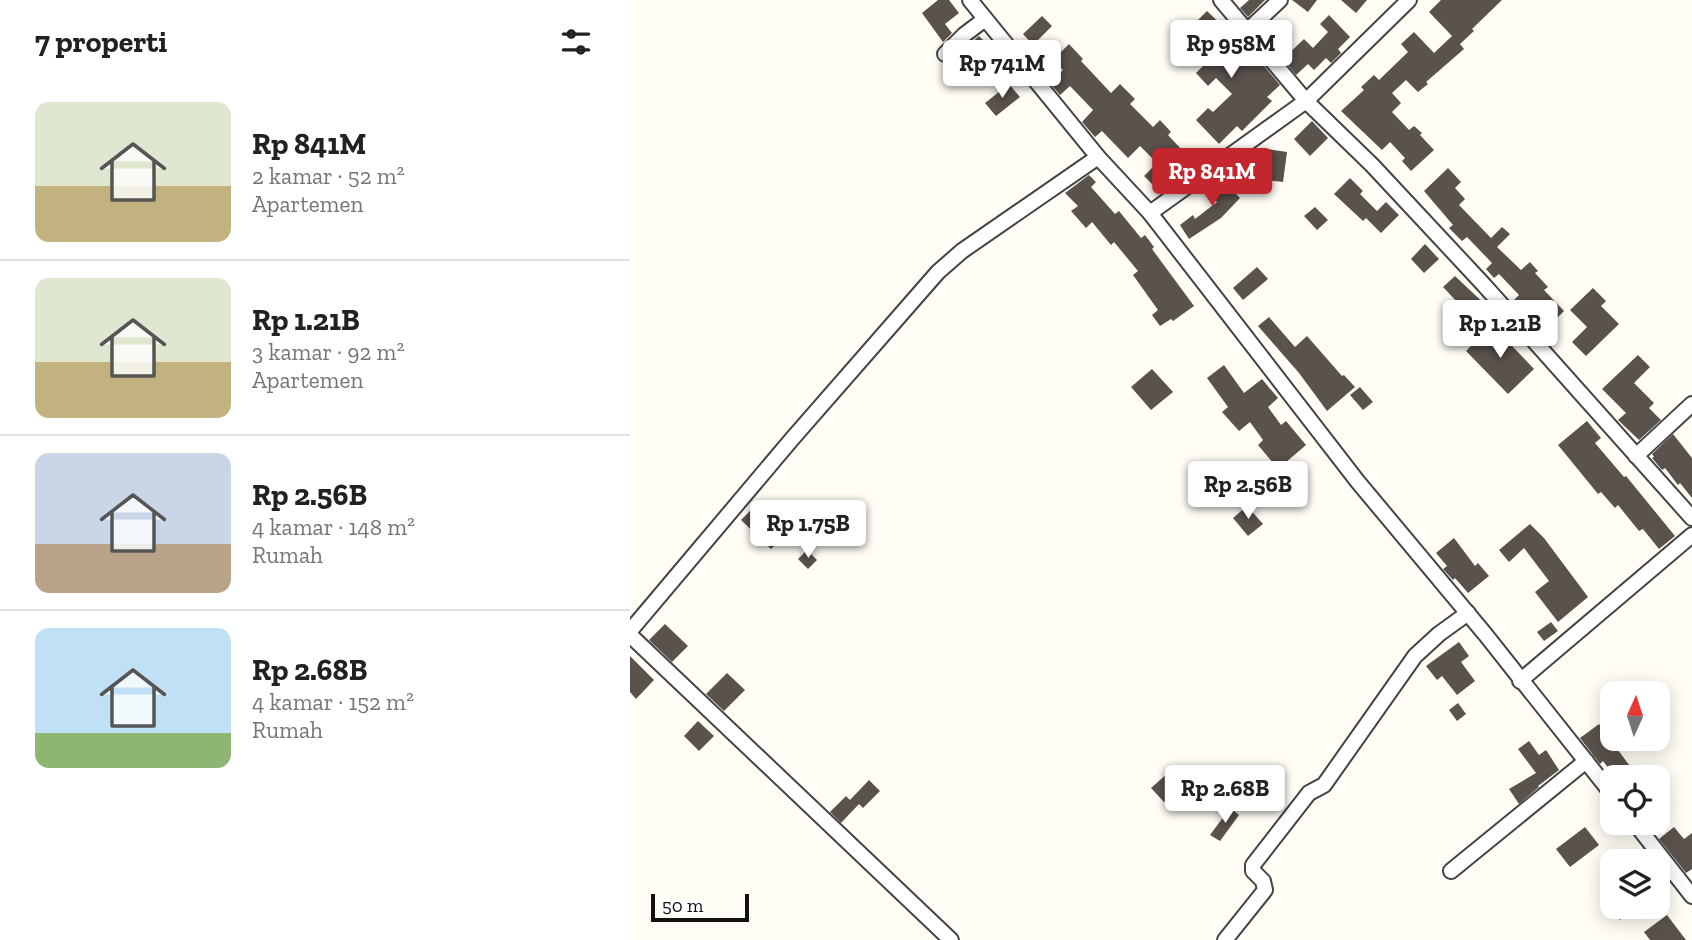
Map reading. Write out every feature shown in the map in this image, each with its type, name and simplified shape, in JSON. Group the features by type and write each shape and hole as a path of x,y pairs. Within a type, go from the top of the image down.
{"street":[{"path":"971,0 1098,157 1150,213 1358,482 1468,613 1600,779"},
{"path":"1221,0 1306,101 1372,165 1484,285 1692,518"},
{"path":"1246,32 1280,0"},
{"path":"1150,213 1306,101 1409,0"},
{"path":"945,54 985,19"},
{"path":"951,940 630,633 792,439 938,272 962,251 1098,157"},
{"path":"1636,456 1692,404"},
{"path":"1520,681 1692,535"},
{"path":"1225,940 1265,890 1264,881 1253,871 1254,865 1309,793 1324,785 1415,656 1468,613"},
{"path":"1451,871 1586,761"},
{"path":"1644,835 1692,896"}],"building":[{"path":"938,0 949,0 959,13 945,24 952,33 943,42 922,13"},
{"path":"1249,0 1265,0 1248,17 1240,8"},
{"path":"1292,0 1317,0 1308,12"},
{"path":"1341,0 1367,0 1356,13"},
{"path":"1441,0 1502,0 1460,44 1464,49 1426,82 1428,84 1418,92 1406,80 1392,93 1401,103 1392,112 1409,130 1414,126 1422,133 1420,135 1434,150 1411,171 1402,161 1405,158 1390,142 1382,150 1341,111 1364,90 1361,87 1374,75 1379,80 1408,52 1401,44 1414,32 1434,53 1452,36 1429,12"},
{"path":"1207,11 1228,31 1224,36 1256,63 1259,60 1280,85 1267,97 1272,101 1242,131 1237,126 1219,144 1196,120 1208,108 1213,112 1232,94 1216,78 1208,86 1196,73 1212,57 1188,30"},
{"path":"1329,15 1350,37 1338,49 1341,53 1331,63 1326,58 1314,70 1308,64 1296,75 1283,59 1304,39 1313,48 1328,32 1320,24"},
{"path":"1042,16 1052,26 1033,45 1023,34"},
{"path":"1271,22 1287,38 1277,51 1260,32"},
{"path":"979,36 985,42 975,50 995,70 987,77 976,65 967,72 955,57"},
{"path":"1069,44 1111,93 1120,84 1135,99 1130,104 1153,127 1160,120 1171,132 1168,135 1197,166 1187,174 1175,162 1152,184 1144,176 1157,163 1140,146 1128,158 1102,131 1095,137 1082,122 1093,110 1070,86 1060,95 1050,83 1063,70 1053,60"},
{"path":"1009,84 1020,97 996,116 985,103"},
{"path":"1312,121 1328,138 1310,156 1294,139"},
{"path":"1261,148 1287,152 1283,182 1257,179"},
{"path":"1448,168 1461,182 1455,188 1465,199 1459,205 1491,238 1502,227 1510,234 1497,247 1521,270 1530,262 1538,271 1535,273 1548,287 1544,290 1564,311 1549,326 1529,305 1522,312 1512,302 1519,295 1499,274 1494,278 1486,269 1492,263 1467,237 1462,241 1449,228 1453,225 1424,191"},
{"path":"1089,175 1096,182 1091,187 1115,214 1119,211 1141,238 1145,235 1154,247 1152,249 1194,306 1173,321 1171,319 1160,326 1152,315 1158,310 1133,275 1138,271 1114,242 1111,245 1092,222 1086,228 1071,211 1078,206 1065,193"},
{"path":"1218,176 1240,198 1221,218 1189,239 1180,225 1193,215 1195,219 1217,202 1203,188"},
{"path":"1350,178 1363,191 1360,194 1377,211 1386,202 1399,215 1381,233 1366,218 1363,221 1334,194"},
{"path":"1315,207 1328,220 1317,230 1304,216"},
{"path":"1425,244 1439,259 1424,273 1411,259"},
{"path":"1257,267 1268,279 1243,300 1233,288"},
{"path":"1455,276 1492,311 1478,324 1443,287"},
{"path":"1593,288 1606,301 1601,306 1619,324 1586,356 1572,342 1587,327 1570,310"},
{"path":"1269,317 1295,347 1307,336 1355,387 1327,411 1299,373 1258,326"},
{"path":"1492,325 1534,369 1508,394 1466,351"},
{"path":"1638,355 1650,367 1634,383 1654,403 1649,408 1661,420 1639,440 1618,420 1626,413 1602,389"},
{"path":"1224,365 1244,393 1262,379 1278,398 1268,407 1281,425 1286,421 1306,445 1278,469 1258,445 1263,440 1250,422 1239,431 1222,412 1228,407 1207,378"},
{"path":"1152,369 1173,392 1151,410 1131,387"},
{"path":"1360,387 1373,402 1363,410 1350,395"},
{"path":"1587,421 1601,438 1595,443 1675,536 1659,549 1643,529 1639,531 1618,505 1615,508 1601,492 1598,494 1558,445"},
{"path":"1673,434 1692,458 1692,498 1665,468 1662,470 1652,458 1652,454"},
{"path":"1247,506 1263,524 1248,536 1233,518"},
{"path":"750,511 780,540 771,549 741,520"},
{"path":"1530,524 1544,538 1588,597 1558,622 1535,592 1549,581 1524,548 1509,562 1499,550"},
{"path":"1454,538 1475,566 1478,563 1489,576 1468,593 1443,569 1447,566 1436,553"},
{"path":"807,550 817,560 808,569 798,559"},
{"path":"1551,622 1558,631 1544,641 1537,632"},
{"path":"665,624 688,646 672,662 649,640"},
{"path":"1459,642 1469,656 1461,662 1475,681 1457,695 1442,676 1437,680 1426,666"},
{"path":"630,656 654,680 636,699 630,692"},
{"path":"727,673 745,690 724,711 706,694"},
{"path":"1458,703 1466,714 1457,721 1449,710"},
{"path":"698,721 714,736 699,751 684,736"},
{"path":"1599,724 1600,751 1619,751 1629,765 1606,765 1603,761 1600,764 1580,738"},
{"path":"1529,741 1539,755 1546,750 1559,770 1519,804 1509,789 1536,773 1518,749"},
{"path":"1168,773 1180,787 1164,802 1151,788"},
{"path":"869,780 880,791 863,808 859,804 841,823 830,812 846,796 850,800"},
{"path":"1230,808 1239,815 1220,841 1210,835"},
{"path":"1585,827 1599,845 1570,867 1556,849"},
{"path":"1674,827 1684,839 1692,833 1692,869 1686,873 1670,853 1670,849 1659,839 1670,835 1670,830"},
{"path":"1662,919 1670,919 1686,940 1650,940 1644,932"}]}
